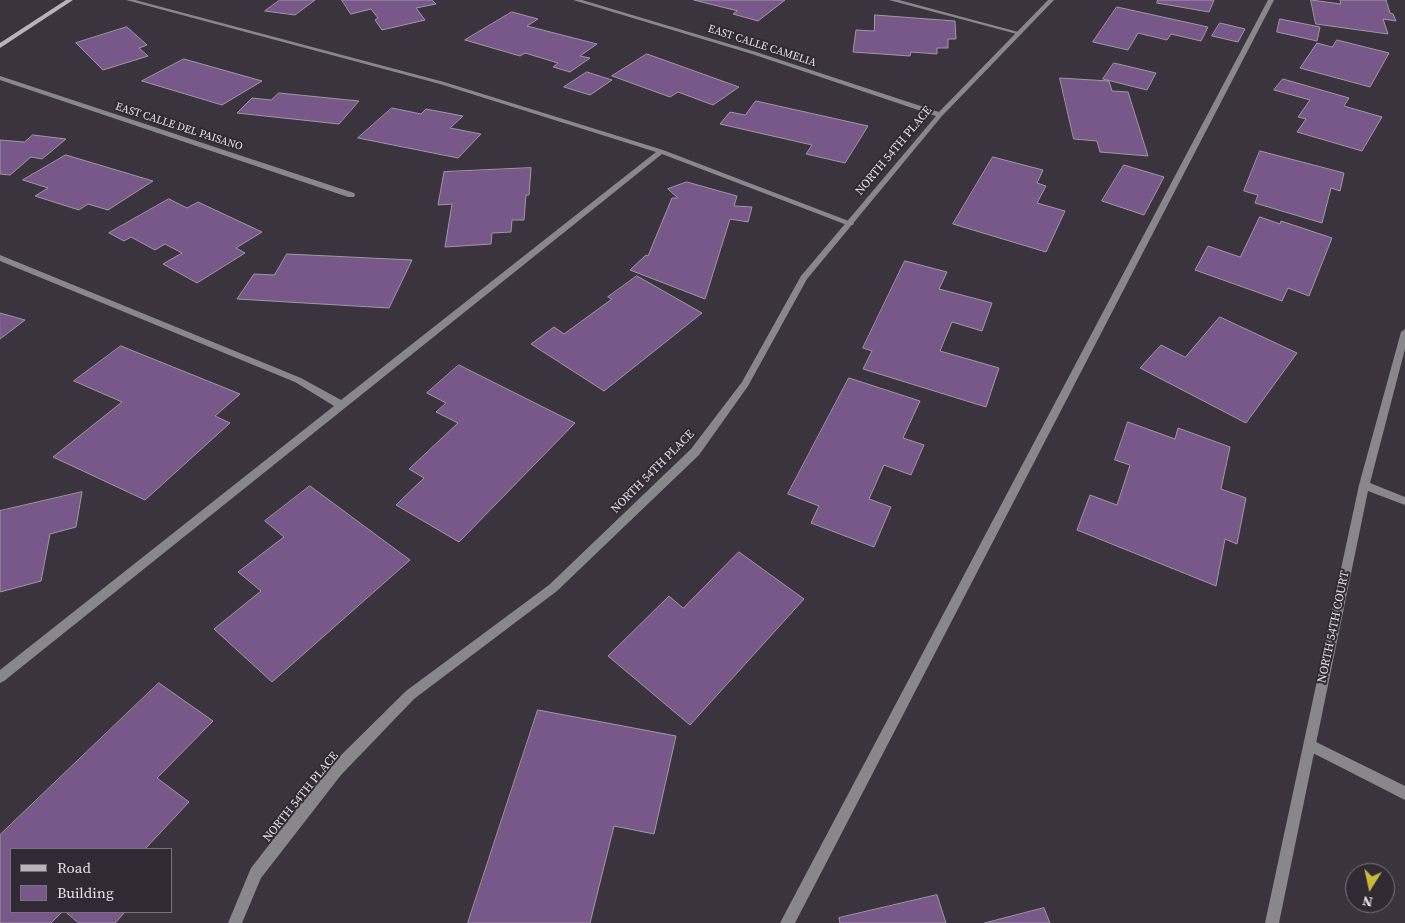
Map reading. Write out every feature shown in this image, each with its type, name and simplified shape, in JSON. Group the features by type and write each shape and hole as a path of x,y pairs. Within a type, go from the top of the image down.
{"main road":[{"path":"0,46 70,0"}],"street":[{"path":"129,0 442,83 661,151 850,223"},
{"name":"EAST CALLE CAMELIA","path":"576,0 754,53 940,115"},
{"path":"892,0 1019,33"},
{"name":"NORTH 54TH PLACE","path":"235,923 256,873 336,770 410,695 553,588 695,452 745,384 804,278 940,115 1050,0"},
{"path":"787,923 1271,0"},
{"name":"EAST CALLE DEL PAISANO","path":"0,78 352,195"},
{"path":"0,677 661,151"},
{"path":"0,258 298,380 342,405"},
{"name":"NORTH 54TH COURT","path":"1272,923 1364,485 1405,332"},
{"path":"1364,485 1405,502"},
{"path":"1310,745 1405,793"}],"building":[{"path":"280,0 315,0 295,15 265,11"},
{"path":"342,0 432,0 436,4 416,8 425,20 382,30 375,20 378,18 371,9 351,14"},
{"path":"694,0 785,0 758,21 733,14 737,11"},
{"path":"1158,0 1214,0 1209,12 1157,3"},
{"path":"1311,0 1341,4 1340,0 1386,0 1390,13 1393,14 1396,21 1383,19 1388,34 1316,24"},
{"path":"1117,7 1208,27 1201,41 1171,34 1167,40 1138,33 1128,50 1093,42"},
{"path":"512,12 538,19 527,26 597,44 580,56 590,58 570,72 553,67 558,63 525,53 520,56 465,40"},
{"path":"875,15 955,21 956,39 948,39 948,48 937,48 937,54 911,52 910,56 853,52 856,30 874,31"},
{"path":"1280,19 1320,27 1317,41 1277,32"},
{"path":"1220,23 1245,29 1238,42 1212,36"},
{"path":"127,27 147,45 139,48 148,56 103,70 76,43"},
{"path":"1337,40 1389,53 1370,87 1300,68 1317,43 1332,47"},
{"path":"647,54 739,87 713,105 678,92 670,97 612,76"},
{"path":"184,59 262,81 222,105 142,81"},
{"path":"1114,63 1156,73 1147,90 1103,79"},
{"path":"587,72 612,80 590,95 564,87"},
{"path":"1060,78 1109,81 1112,91 1128,92 1148,156 1100,152 1097,141 1074,139"},
{"path":"1283,79 1349,98 1344,106 1382,117 1362,151 1297,132 1306,119 1298,117 1310,100 1274,90"},
{"path":"279,93 359,101 339,124 237,113 252,98 271,100"},
{"path":"756,101 868,126 845,163 806,154 812,145 720,124 730,112 745,115"},
{"path":"392,108 421,114 426,109 463,116 450,128 481,134 458,158 358,138"},
{"path":"33,135 66,139 42,159 31,157 10,175 0,174 0,140 24,142"},
{"path":"1260,151 1344,173 1340,191 1331,188 1322,223 1255,203 1258,195 1244,191"},
{"path":"66,155 153,181 108,210 88,204 79,210 35,196 48,188 23,180"},
{"path":"993,157 1043,170 1037,183 1046,186 1037,203 1065,211 1046,252 953,224"},
{"path":"1124,165 1164,177 1144,215 1102,201"},
{"path":"531,168 529,195 526,195 524,220 512,220 511,232 492,233 491,244 445,247 452,204 438,205 444,172"},
{"path":"687,182 737,196 734,206 752,207 748,222 730,219 705,299 630,270 646,255 648,256 672,198 678,198 668,189"},
{"path":"169,199 187,208 198,202 262,232 236,248 245,253 197,283 163,264 182,253 165,244 155,250 131,237 124,241 109,233"},
{"path":"1260,217 1280,224 1281,221 1332,238 1309,296 1288,288 1282,301 1195,270 1208,246 1240,257"},
{"path":"287,254 412,260 389,308 237,299 254,274 274,275"},
{"path":"905,261 947,272 939,289 992,303 982,331 952,322 940,351 999,368 986,407 863,369 872,351 863,348"},
{"path":"637,276 702,313 604,391 531,344 554,327 564,334 612,299 608,297"},
{"path":"0,313 25,320 0,339"},
{"path":"1220,317 1297,353 1246,423 1140,368 1161,345 1185,357"},
{"path":"121,346 240,394 215,416 230,423 145,500 53,457 122,402 74,381"},
{"path":"459,365 575,423 459,542 396,505 424,478 409,469 458,423 436,412 446,403 427,393"},
{"path":"849,378 920,401 903,438 924,445 911,475 884,465 869,499 891,507 874,547 811,523 819,506 788,494"},
{"path":"1128,422 1175,439 1178,428 1230,447 1221,489 1246,498 1237,544 1225,539 1216,586 1077,530 1090,495 1117,505 1130,465 1115,460"},
{"path":"310,486 410,560 272,682 214,629 261,591 238,572 284,537 265,521"},
{"path":"82,492 76,527 50,534 41,581 0,592 0,511"},
{"path":"739,552 804,599 690,725 608,656 669,596 683,608"},
{"path":"159,683 213,721 157,778 189,802 146,848 10,848 10,913 61,913 51,923 0,923 0,835"},
{"path":"538,710 676,736 654,834 614,826 590,923 468,923"},
{"path":"937,895 946,923 840,923 839,918"},
{"path":"1044,908 1050,923 985,923"},
{"path":"67,913 124,913 115,923 79,923"}]}
